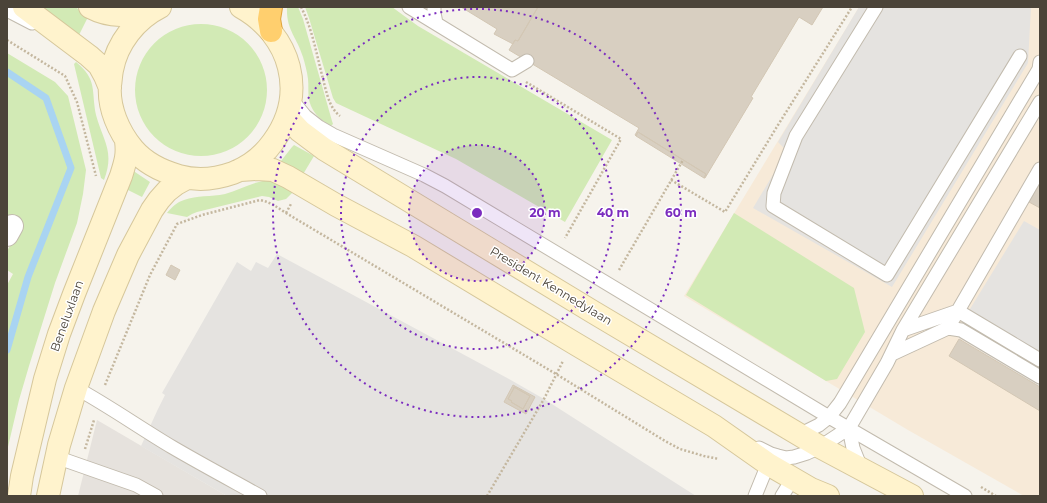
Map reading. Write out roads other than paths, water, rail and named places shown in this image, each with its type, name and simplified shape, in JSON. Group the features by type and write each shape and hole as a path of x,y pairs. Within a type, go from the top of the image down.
{"highway":[{"path":"271,7 271,31"}],"main road":[{"path":"24,7 99,65 110,88"},
{"path":"90,7 98,12 126,16 156,9"},
{"path":"156,9 138,22 126,36 117,52 112,70 110,88 112,107 118,125 126,141 152,166 187,178 205,179 223,176 240,170 255,161 279,134 289,108 291,81 288,63 281,46 271,31 258,18 241,7"},
{"name":"President Kennedylaan","path":"289,108 300,131 324,149 799,435 912,496"},
{"name":"Beneluxlaan","path":"19,496 22,476 45,378 74,294 126,162 126,141"},
{"path":"240,170 273,170 413,246 574,344 714,426 768,464 787,487 811,488 828,496"},
{"path":"48,496 56,457 76,388 104,311 128,255 158,200 176,184 187,178"}],"lane":[{"path":"409,7 512,70 528,61"},
{"path":"434,7 436,23"},
{"path":"876,7 796,136 774,193 773,206 887,275 1020,56"},
{"path":"7,10 78,48"},
{"path":"799,435 829,417 840,403 1039,69 1040,62"},
{"path":"714,426 770,454 786,458 807,453 820,447 849,428 892,354 903,330 1040,102"},
{"path":"289,108 305,116 319,127 333,135 424,175 445,186 829,417 965,496"},
{"path":"948,328 1040,169"},
{"path":"903,330 958,311 1037,358"},
{"path":"892,354 948,328 960,330 1040,378"},
{"path":"76,388 100,401 173,447 260,496"},
{"path":"849,428 861,468"},
{"path":"56,457 136,485 156,496"},
{"path":"755,496 768,464"}],"waterway":[{"path":"7,72 46,98 71,168 28,277 7,350"}]}
